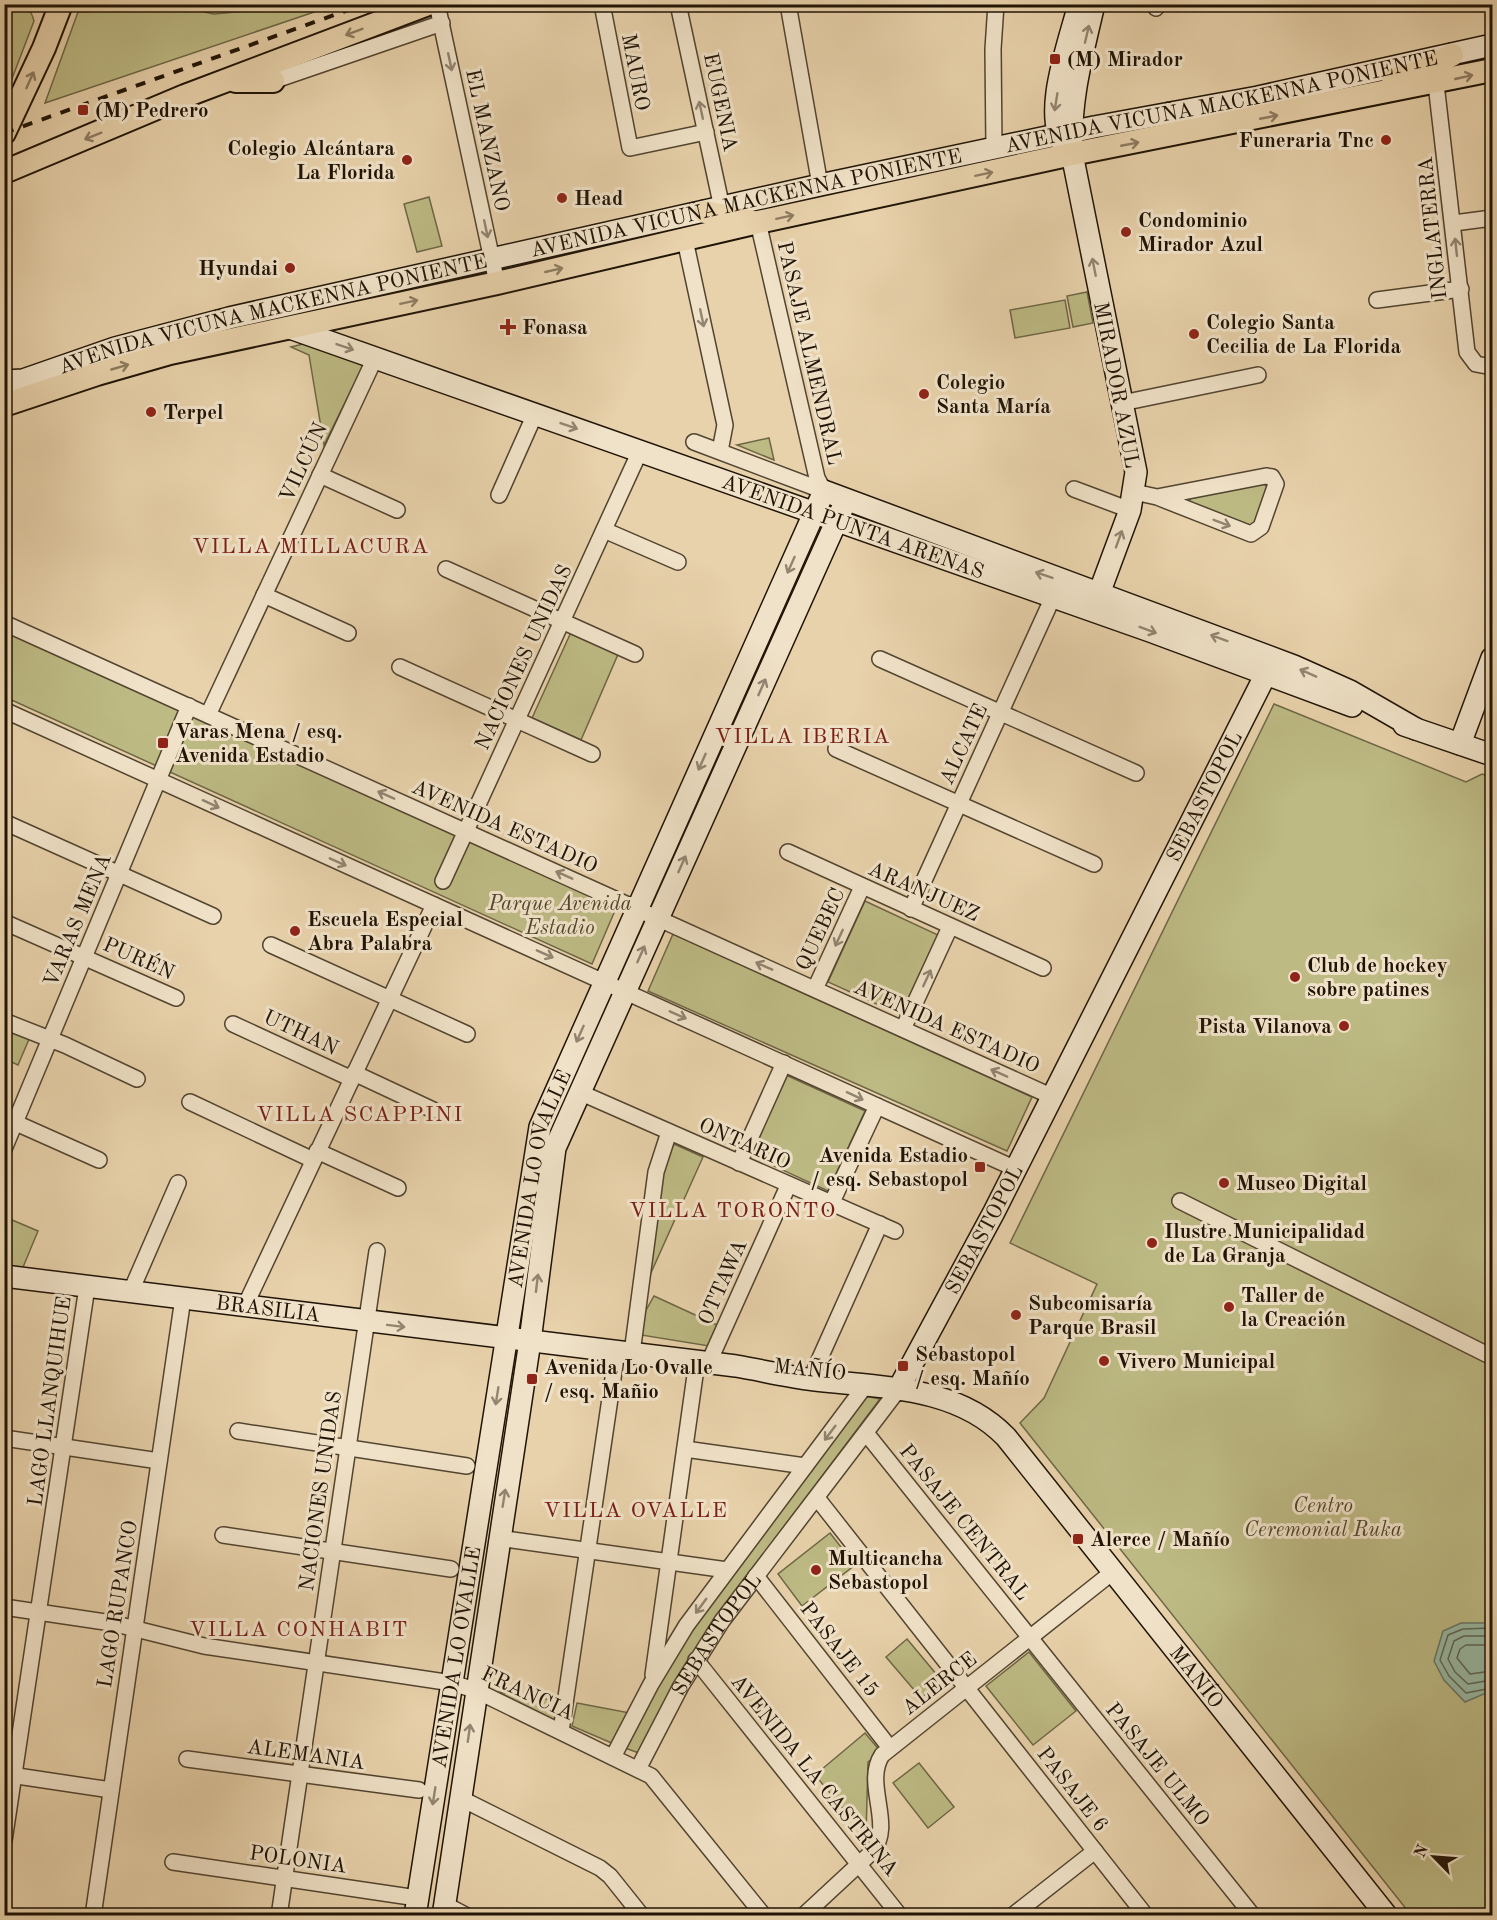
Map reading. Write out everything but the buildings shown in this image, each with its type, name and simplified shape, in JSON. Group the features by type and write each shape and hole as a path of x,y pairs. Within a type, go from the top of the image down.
{"main road":[{"path":"4,133 44,48 61,4"},
{"path":"4,172 228,80 428,4"},
{"name":"MIRADOR AZUL","path":"1079,4 1055,105 1067,141 1136,472 1132,501 1096,602"},
{"name":"MIRADOR AZUL","path":"1067,141 1072,99 1094,4"},
{"name":"AVENIDA VICUÑA MACKENNA PONIENTE","path":"4,405 162,355 685,240 1067,141 1492,45"},
{"path":"1331,104 1352,93 1412,74 1452,55"},
{"name":"AVENIDA VICUÑA MACKENNA PONIENTE","path":"4,381 23,380 115,348 194,326 492,261 820,185 994,149 1331,104 1436,84 1492,70"},
{"path":"228,80 256,83 273,81"},
{"path":"713,210 759,222"},
{"name":"AVENIDA PUNTA ARENAS","path":"290,328 1053,597 1096,602"},
{"name":"AVENIDA PUNTA ARENAS","path":"824,491 1096,602 1270,666 1350,692 1416,729 1492,755"},
{"name":"AVENIDA LO OVALLE","path":"416,1907 540,1127 824,491"},
{"name":"AVENIDA LO OVALLE","path":"444,1910 498,1538 530,1341 553,1159 579,1092 846,500"},
{"path":"1461,744 1492,658"},
{"name":"SEBASTOPOL","path":"900,1384 1016,1169 1270,666"},
{"name":"BRASILIA","path":"4,1276 530,1341"},
{"name":"MAÑÍO","path":"530,1341 736,1366 789,1377 865,1386 942,1384 968,1395 987,1411 1387,1916"},
{"name":"MAÑÍO","path":"736,1366 759,1364 816,1367 900,1384"}],"street":[{"name":"EL MANZANO","path":"438,4 497,283"},
{"name":"MAURO","path":"602,4 630,148 706,132"},
{"name":"EUGENIA","path":"678,4 706,132 713,210"},
{"path":"788,4 820,185"},
{"path":"994,149 993,49 996,4"},
{"path":"273,81 442,23"},
{"name":"INGLATERRA","path":"1436,84 1454,223 1467,352 1476,364 1492,367"},
{"path":"1454,223 1492,218"},
{"name":"PASAJE ALMENDRAL","path":"759,222 817,478 824,491"},
{"path":"685,240 725,425 720,451"},
{"path":"1377,300 1461,290"},
{"name":"VILCÚN","path":"208,715 375,358"},
{"path":"1122,403 1258,375"},
{"path":"499,495 535,414"},
{"name":"AVENIDA PUNTA ARENAS","path":"694,442 824,491"},
{"name":"NACIONES UNIDAS","path":"443,881 640,451"},
{"path":"320,475 397,510"},
{"path":"1074,489 1132,501 1158,496 1266,476 1272,477 1276,484 1261,527 1251,534 1158,496"},
{"path":"604,530 678,562"},
{"path":"446,569 635,654"},
{"path":"264,595 348,633"},
{"name":"ALCATE","path":"911,909 1053,597"},
{"name":"AVENIDA ESTADIO","path":"4,623 1053,1097"},
{"path":"880,659 1137,773"},
{"path":"400,667 592,754"},
{"name":"VARAS MENA","path":"4,1149 189,706"},
{"path":"4,710 604,980 1016,1169"},
{"path":"836,749 1094,864"},
{"path":"4,822 213,916"},
{"name":"ARANJUEZ","path":"788,852 1043,968"},
{"name":"QUEBEC","path":"815,989 862,887"},
{"path":"245,1306 434,905"},
{"name":"PURÉN","path":"4,922 176,998"},
{"path":"903,1029 950,927"},
{"path":"271,945 467,1034"},
{"path":"4,1021 137,1079"},
{"name":"UTHAN","path":"234,1024 433,1110"},
{"path":"739,1163 784,1063"},
{"name":"ONTARIO","path":"579,1092 895,1231"},
{"path":"190,1102 398,1188"},
{"path":"832,1202 877,1106"},
{"path":"16,1123 99,1160"},
{"path":"561,1731 587,1550 656,1172 669,1132"},
{"path":"131,1292 178,1183"},
{"name":"OTTAWA","path":"651,1684 685,1449 703,1362 788,1185"},
{"path":"1180,1201 1492,1357"},
{"path":"816,1367 880,1224"},
{"name":"NACIONES UNIDAS","path":"279,1916 377,1251"},
{"name":"LAGO LLANQUIHUE","path":"4,1841 9,1775 39,1612 87,1287"},
{"name":"LAGO RUPANCO","path":"93,1916 183,1298"},
{"name":"SEBASTOPOL","path":"638,1769 696,1660 900,1384"},
{"name":"SEBASTOPOL","path":"613,1757 651,1684 686,1626 865,1386"},
{"path":"238,1431 467,1466"},
{"name":"PASAJE CENTRAL","path":"866,1433 1031,1638"},
{"path":"4,1438 159,1461"},
{"path":"685,1449 805,1466"},
{"name":"PASAJE 6","path":"816,1498 1146,1916"},
{"path":"223,1535 451,1569"},
{"path":"498,1538 728,1570"},
{"name":"ALERCE","path":"803,1916 875,1848 880,1837 875,1773 879,1759 1114,1571"},
{"name":"PASAJE 15","path":"756,1576 890,1748"},
{"name":"FRANCIA","path":"4,1607 135,1628 193,1644 452,1683 476,1690 638,1769 658,1782 764,1916"},
{"name":"PASAJE ULMO","path":"1031,1638 1253,1916"},
{"name":"AVENIDA LA CASTRINA","path":"696,1660 900,1916"},
{"name":"ALEMANIA","path":"187,1759 419,1790"},
{"path":"9,1775 111,1790"},
{"path":"460,1798 600,1869 610,1876 642,1916"},
{"path":"1012,1916 1095,1851"},
{"name":"POLONIA","path":"173,1863 284,1879 416,1907"},
{"path":"444,1910 467,1916"}],"green space":[{"path":"322,4 335,5 45,103 78,12 180,7 214,14"},
{"path":"14,5 28,8 34,21 5,97 5,8"},
{"path":"429,197 442,246 417,252 404,204"},
{"path":"1087,292 1093,323 1073,327 1067,296"},
{"path":"1065,300 1070,328 1015,338 1010,310"},
{"path":"311,342 365,362 324,445 309,355 291,347"},
{"path":"769,438 774,460 737,445"},
{"path":"1261,483 1269,487 1253,526 1190,504 1190,496"},
{"name":"Parque Avenida Estadio","path":"5,630 617,906 592,964 5,697"},
{"path":"572,630 619,652 581,740 532,718"},
{"name":"Centro Ceremonial Ruka","path":"1274,704 1466,782 1482,774 1492,777 1492,1915 1411,1915 1020,1423 1044,1398 1097,1284 1010,1243"},
{"path":"865,901 938,935 901,1015 828,982"},
{"name":"Parque Avenida Estadio","path":"673,934 1032,1097 1007,1151 648,991"},
{"path":"5,1026 30,1037 18,1065 5,1059"},
{"path":"786,1075 865,1111 828,1191 750,1155"},
{"path":"674,1144 703,1157 650,1275 660,1174"},
{"path":"5,1217 38,1231 21,1272 5,1270"},
{"path":"654,1296 717,1325 709,1346 641,1335 645,1312"},
{"path":"865,1396 880,1399 713,1621 639,1753 625,1748 677,1655 736,1566"},
{"name":"Multicancha Sebastopol","path":"830,1533 855,1565 802,1606 778,1574"},
{"path":"907,1639 942,1681 921,1698 886,1657"},
{"path":"1029,1652 1076,1711 1033,1745 986,1686"},
{"path":"498,1692 559,1701 554,1720"},
{"path":"577,1703 630,1713 614,1744 572,1726"},
{"path":"865,1733 881,1752 868,1762 866,1836 815,1775"},
{"path":"919,1763 954,1807 928,1828 893,1783"}],"water":[{"path":"1461,1623 1492,1623 1492,1695 1486,1693 1465,1702 1444,1680 1434,1661 1443,1631"}],"railway":[{"path":"4,133 365,4"}],"place":[{"name":"(M) Mirador","path":"1055,59"},
{"name":"(M) Pedrero","path":"83,110"},
{"name":"Funeraria Tnc","path":"1386,140"},
{"name":"Colegio Alcántara La Florida","path":"407,160"},
{"name":"Head","path":"562,198"},
{"name":"Condominio Mirador Azul","path":"1126,232"},
{"name":"Hyundai","path":"290,268"},
{"name":"Fonasa","path":"508,327"},
{"name":"Colegio Santa Cecilia de La Florida","path":"1194,334"},
{"name":"Colegio Santa María","path":"924,394"},
{"name":"Terpel","path":"151,412"},
{"name":"Varas Mena / esq. Avenida Estadio","path":"163,743"},
{"name":"Escuela Especial Abra Palabra","path":"295,931"},
{"name":"Club de hockey sobre patines","path":"1295,977"},
{"name":"Pista Vilanova","path":"1344,1026"},
{"name":"Avenida Estadio / esq. Sebastopol","path":"980,1167"},
{"name":"Museo Digital","path":"1224,1183"},
{"name":"Ilustre Municipalidad de La Granja","path":"1152,1243"},
{"name":"Taller de la Creación","path":"1229,1307"},
{"name":"Subcomisaría Parque Brasil","path":"1016,1315"},
{"name":"Vivero Municipal","path":"1104,1361"},
{"name":"Sebastopol / esq. Mañío","path":"903,1366"},
{"name":"Avenida Lo Ovalle / esq. Mañio","path":"532,1379"},
{"name":"Alerce / Mañío","path":"1078,1539"},
{"name":"Multicancha Sebastopol","path":"816,1570"}],"district":[{"name":"VILLA MILLACURA","path":"311,545"},
{"name":"VILLA IBERIA","path":"803,735"},
{"name":"VILLA SCAPPINI","path":"360,1113"},
{"name":"VILLA TORONTO","path":"733,1209"},
{"name":"VILLA OVALLE","path":"636,1509"},
{"name":"VILLA CONHABIT","path":"299,1628"}]}
